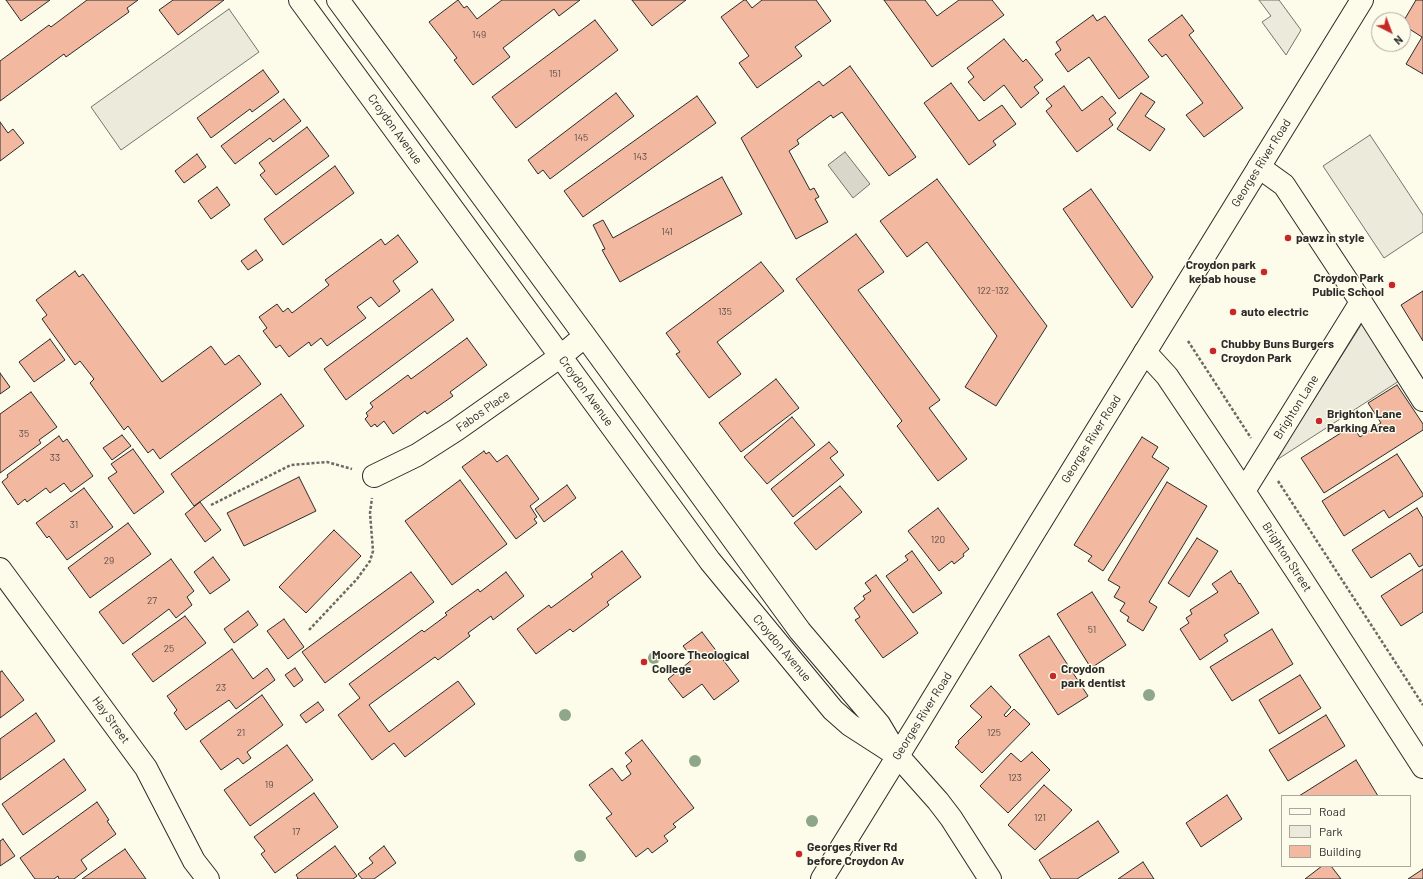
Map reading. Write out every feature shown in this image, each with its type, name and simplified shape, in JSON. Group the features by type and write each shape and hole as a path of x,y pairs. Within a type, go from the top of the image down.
{"street":[{"name":"Croydon Avenue","path":"300,0 710,561 833,710 850,725 898,756"},
{"name":"Croydon Avenue","path":"338,0 800,631 879,724 898,756 951,818 990,879"},
{"name":"Georges River Road","path":"822,879 1259,167 1358,2"},
{"path":"1259,167 1284,185 1423,400"},
{"name":"Brighton Lane","path":"1244,491 1361,302"},
{"name":"Fabos Place","path":"374,476 417,455 456,430 561,356 585,336"},
{"name":"Brighton Street","path":"1145,352 1167,376 1244,491 1423,767"},
{"name":"Hay Street","path":"0,569 146,768 194,861 208,879"}],"path":[{"path":"1188,341 1423,705"},
{"path":"211,504 291,465 328,462 374,476 370,513 373,551 370,560 357,579 309,630"}],"green space":[{"path":"1259,0 1279,0 1301,30 1286,55 1262,22 1271,16"},
{"path":"1370,135 1423,215 1423,232 1384,258 1323,166"}],"shaded area":[{"path":"229,9 259,52 121,150 91,107"},
{"path":"845,152 870,184 853,198 828,165"},
{"name":"Brighton Lane Parking Area","path":"1363,322 1399,381 1275,461"}],"building":[{"path":"6,0 50,0 21,21"},
{"path":"87,0 138,0 127,8 129,12 66,57 64,54 0,101 0,61 49,25 51,27"},
{"path":"173,0 224,0 178,35 159,10"},
{"path":"458,0 464,8 467,6 477,19 502,0 580,0 559,16 554,9 503,48 510,57 473,85 454,60 457,58 429,22"},
{"path":"632,0 686,0 652,26"},
{"path":"746,0 752,8 762,0 816,0 831,21 795,47 802,56 757,88 739,63 749,56 721,17"},
{"path":"884,0 925,0 937,16 959,0 992,0 1004,15 932,67"},
{"path":"1416,0 1423,0 1423,74 1406,64 1422,37 1411,30 1411,12 1409,12"},
{"path":"1093,15 1097,21 1105,16 1149,77 1119,99 1089,57 1068,72 1055,54 1061,50 1056,42"},
{"path":"1182,15 1194,31 1189,35 1243,108 1204,137 1186,115 1203,103 1166,54 1162,57 1148,40"},
{"path":"595,20 618,50 516,128 492,97"},
{"path":"1004,39 1023,62 1026,59 1043,80 1034,87 1039,93 1021,108 1004,85 984,101 968,82 974,77 967,68"},
{"path":"850,66 916,157 889,176 842,112 833,118 831,115 797,140 799,144 789,151 810,190 814,188 819,197 815,199 828,222 796,239 741,138 819,81 823,86"},
{"path":"263,70 279,92 252,112 250,109 211,138 197,118"},
{"path":"951,83 979,121 1002,105 1016,124 993,141 996,145 969,165 924,103"},
{"path":"1064,86 1082,111 1102,96 1116,113 1109,119 1113,125 1077,152 1046,111 1052,106 1046,99"},
{"path":"616,93 634,116 550,179 543,170 538,174 528,160"},
{"path":"1141,93 1155,102 1145,116 1165,129 1150,151 1117,129"},
{"path":"697,96 716,123 583,217 564,191"},
{"path":"284,99 301,121 273,142 270,138 235,164 221,146"},
{"path":"0,122 8,133 13,129 24,143 0,161"},
{"path":"307,127 329,156 276,195 260,175 265,171 259,163"},
{"path":"197,154 206,167 184,183 175,171"},
{"path":"335,166 354,193 283,245 264,219"},
{"path":"722,177 742,214 620,282 602,250 605,249 593,225 603,220 613,238"},
{"path":"937,179 1047,326 996,406 965,387 997,336 927,242 907,257 880,221"},
{"path":"217,187 230,205 211,219 198,201"},
{"path":"1091,189 1153,277 1132,308 1063,209"},
{"path":"856,234 884,272 858,290 940,400 929,408 967,459 938,481 897,426 902,421 796,279"},
{"path":"398,235 418,262 393,281 400,291 379,307 371,297 357,307 366,318 327,346 321,338 311,346 309,342 289,357 280,345 276,348 263,331 267,328 259,317 277,304 283,312 288,308 292,313 329,285 325,280 381,239 385,245"},
{"path":"256,250 263,260 248,270 241,261"},
{"path":"761,262 784,291 717,342 741,374 709,398 676,354 680,352 666,333"},
{"path":"75,271 79,277 83,274 162,382 211,346 225,365 239,355 261,384 160,459 153,449 148,453 128,426 124,430 90,383 94,379 80,361 75,365 42,319 47,315 36,300"},
{"path":"432,289 454,320 346,400 324,369"},
{"path":"1423,291 1423,341 1401,305"},
{"path":"467,338 487,365 450,392 453,396 427,414 425,411 393,434 384,421 377,427 375,424 371,427 365,419 368,416 366,413 373,407 370,403 408,375 411,379"},
{"path":"50,339 65,360 34,382 19,362"},
{"path":"0,373 10,387 0,394"},
{"path":"776,379 799,408 741,452 719,423"},
{"path":"1397,385 1423,424 1423,430 1324,493 1301,458 1352,426 1360,437 1381,423 1368,403"},
{"path":"31,392 57,427 39,440 41,443 0,473 0,414"},
{"path":"281,394 304,426 194,506 171,474"},
{"path":"792,417 815,445 767,484 744,457"},
{"path":"122,435 131,446 112,460 103,448"},
{"path":"59,436 63,442 67,439 93,476 71,492 64,483 50,493 46,488 27,502 25,499 18,505 2,482 8,477 7,475"},
{"path":"1142,437 1158,447 1152,457 1169,468 1103,571 1088,561 1092,556 1074,545"},
{"path":"829,442 838,452 830,458 844,475 793,517 771,489"},
{"path":"133,449 164,492 134,514 108,478 117,472 111,464"},
{"path":"484,451 486,454 489,452 497,462 507,455 539,499 530,506 537,517 534,519 537,523 516,539 462,467"},
{"path":"1397,454 1423,496 1389,518 1384,510 1344,536 1322,501"},
{"path":"299,477 316,511 244,546 227,513"},
{"path":"460,480 507,544 452,585 405,521"},
{"path":"1167,482 1207,506 1149,602 1157,607 1143,631 1127,621 1129,617 1120,611 1125,603 1114,597 1120,587 1108,580"},
{"path":"567,485 576,498 544,522 535,509"},
{"path":"840,486 862,512 816,550 794,523"},
{"path":"84,488 113,527 67,560 49,536 47,538 36,523"},
{"path":"200,502 221,530 205,542 185,514"},
{"path":"938,508 969,549 963,554 964,556 954,564 952,561 939,571 908,531"},
{"path":"1417,508 1423,518 1423,565 1419,567 1410,553 1371,578 1352,550"},
{"path":"128,523 151,554 90,598 68,568"},
{"path":"334,530 361,556 306,613 279,587"},
{"path":"1197,538 1218,551 1189,597 1168,583"},
{"path":"622,551 641,577 607,602 609,605 573,632 570,629 536,654 517,629 549,605 551,608 593,577 591,574"},
{"path":"912,551 942,593 913,613 886,576 908,560 905,556"},
{"path":"213,557 230,580 210,594 194,572"},
{"path":"171,559 194,591 187,597 192,605 176,618 169,609 123,644 99,612"},
{"path":"1423,569 1423,612 1401,626 1381,596"},
{"path":"1231,571 1259,613 1224,635 1228,641 1200,660 1180,629 1189,623 1186,618 1192,614 1190,610 1218,592 1212,584"},
{"path":"411,572 434,602 325,683 302,652"},
{"path":"506,572 524,596 493,620 491,616 468,633 470,636 438,660 435,657 369,705 389,732 458,681 475,704 405,757 394,743 372,760 338,715 360,698 349,684 422,630 424,632 447,615 445,613 478,589 480,592"},
{"path":"876,575 918,633 883,658 855,620 860,617 854,608 865,599 863,596 871,591 865,583"},
{"path":"1092,592 1126,645 1091,668 1057,614"},
{"path":"248,611 258,625 234,643 224,629"},
{"path":"185,616 206,643 153,682 132,654"},
{"path":"284,619 304,647 288,659 267,631"},
{"path":"1272,629 1293,664 1232,701 1210,667"},
{"path":"702,632 739,681 714,700 702,684 683,698 668,679 693,659 683,646"},
{"name":"Croydon park dentist","path":"1049,636 1088,696 1058,715 1019,655"},
{"path":"232,649 253,679 267,668 275,680 236,709 229,700 186,730 174,713 177,710 167,696"},
{"path":"295,668 303,680 294,687 285,675"},
{"path":"2,671 24,700 0,718 0,672"},
{"path":"1300,675 1321,708 1279,734 1259,700"},
{"path":"991,686 1011,707 1004,715 1006,717 1014,709 1030,724 982,773 955,747 959,743 958,741 982,717 970,706"},
{"path":"262,695 283,725 247,752 251,758 243,764 238,758 221,770 200,741"},
{"path":"318,702 324,710 306,723 300,715"},
{"path":"36,713 55,741 0,780 0,739"},
{"path":"1326,715 1345,746 1288,781 1269,750"},
{"path":"642,740 694,808 673,824 676,827 664,836 668,841 652,853 648,848 636,857 606,818 612,814 589,785 612,768 622,781 631,774 626,766 632,761 625,753"},
{"path":"287,745 313,780 250,826 224,790"},
{"path":"1032,752 1050,770 1008,813 980,786 1011,753 1021,762"},
{"path":"64,759 86,790 23,835 2,804"},
{"path":"1356,760 1377,795 1301,795"},
{"path":"1044,785 1072,810 1035,850 1008,825"},
{"path":"314,793 338,827 275,873 261,854 265,851 254,837"},
{"path":"1227,795 1242,819 1201,847 1186,823"},
{"path":"97,802 116,834 81,860 87,869 74,879 59,879 58,876 54,879 35,879 20,858"},
{"path":"1098,821 1119,852 1077,879 1051,879 1039,860"},
{"path":"3,839 15,856 0,866 0,841"},
{"path":"335,846 357,876 353,879 297,879 298,878 296,875"},
{"path":"384,846 396,863 374,879 362,879 358,874 373,863 369,858"},
{"path":"125,849 146,879 82,879"},
{"path":"1143,862 1154,879 1118,879"},
{"path":"1321,867 1332,867 1341,879 1305,879"},
{"path":"1423,869 1423,879 1408,879"}],"place":[{"name":"pawz in style","path":"1288,238"},
{"name":"Croydon park kebab house","path":"1264,272"},
{"name":"Croydon Park Public School","path":"1392,285"},
{"name":"auto electric","path":"1233,312"},
{"name":"Chubby Buns Burgers Croydon Park","path":"1213,351"},
{"name":"Brighton Lane Parking Area","path":"1319,421"},
{"name":"Moore Theological College","path":"644,662"},
{"name":"Croydon park dentist","path":"1053,676"},
{"name":"Georges River Rd before Croydon Av","path":"799,854"}]}
